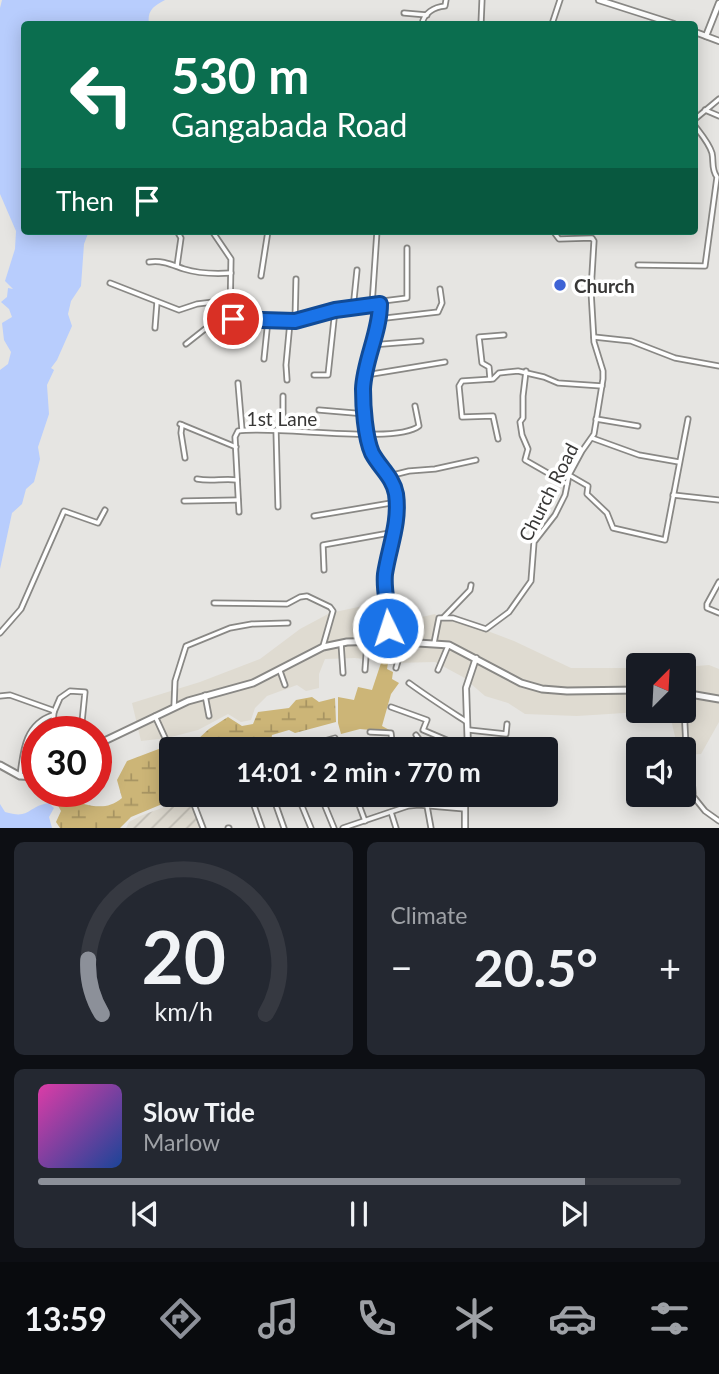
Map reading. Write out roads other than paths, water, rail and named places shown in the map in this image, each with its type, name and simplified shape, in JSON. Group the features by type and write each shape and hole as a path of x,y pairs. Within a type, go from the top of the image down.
{"main road":[{"path":"112,738 174,707 205,695 243,687 280,671 323,647 341,643 387,641 449,645 521,683 541,689 626,690"},
{"path":"696,695 719,699"},
{"path":"0,765 20,776"}],"street":[{"path":"424,21 434,8 444,6 446,0"},
{"path":"481,21 482,0"},
{"path":"553,21 560,0"},
{"path":"599,0 665,21"},
{"path":"706,36 719,3"},
{"path":"404,13 427,15"},
{"path":"698,33 719,41"},
{"path":"698,116 719,99"},
{"path":"705,110 719,116"},
{"path":"638,265 705,266 718,177 713,172 712,153 698,130"},
{"path":"177,267 179,235"},
{"path":"215,235 231,259 230,316"},
{"path":"261,276 267,235"},
{"path":"372,304 376,235"},
{"name":"Church Road","path":"444,617 486,629 509,612 531,580 534,542 555,516 569,475 592,439 603,371 594,338 591,291 594,241 592,238 559,239 556,235"},
{"path":"230,316 233,319 293,322 335,310 407,298 407,248"},
{"path":"149,262 159,261 211,275 231,273"},
{"path":"353,309 356,270"},
{"path":"287,380 286,365 296,279"},
{"path":"110,283 179,310 197,304 230,300"},
{"path":"377,319 438,312 442,303 440,289"},
{"path":"155,328 158,302"},
{"path":"380,304 363,387 366,435 377,460 395,487 397,502 396,532 385,574 389,614 387,641"},
{"path":"314,375 328,375 335,310"},
{"path":"186,344 205,329 230,316"},
{"path":"264,359 268,320"},
{"path":"490,379 488,366 482,363 480,337 504,335"},
{"path":"594,338 631,341 675,358 719,366"},
{"path":"371,345 421,341"},
{"path":"366,375 445,362"},
{"path":"526,371 523,418 520,422 528,449 525,453 526,461 567,484"},
{"path":"498,439 493,416 463,418 459,402 460,383 494,379 499,373 526,371 558,383 601,386"},
{"path":"238,383 242,430"},
{"path":"283,396 283,430"},
{"name":"1st Lane","path":"239,512 236,434 242,430 366,435 415,429 419,426 415,406"},
{"path":"319,410 366,414"},
{"path":"596,419 638,426"},
{"path":"569,475 589,485 587,494 607,513 613,528 666,540 688,419"},
{"path":"185,458 181,425 236,447"},
{"path":"276,430 278,508"},
{"path":"592,439 639,455 679,462"},
{"path":"389,476 476,460"},
{"path":"197,479 215,481 222,477 237,480"},
{"path":"673,495 719,500"},
{"path":"184,501 238,500"},
{"path":"314,516 397,502"},
{"path":"0,634 21,609 64,511 98,523 105,510"},
{"path":"324,570 323,545 396,532"},
{"path":"719,582 707,604 707,608 719,613"},
{"path":"434,643 439,618 444,617 470,590 471,585"},
{"path":"214,603 287,604 307,596 333,611 323,647"},
{"path":"174,707 175,681 186,646 230,628 288,623"},
{"path":"365,670 367,641"},
{"path":"396,668 403,642"},
{"path":"341,643 343,673"},
{"path":"438,670 449,645"},
{"path":"469,737 466,688 476,659"},
{"path":"280,671 285,685"},
{"path":"409,682 441,707 450,709 468,723"},
{"path":"20,776 30,732 42,719 54,714 60,698 69,691 85,692 83,716"},
{"path":"0,696 9,695 54,714"},
{"path":"205,695 209,716"},
{"path":"391,707 427,720 423,730 440,737"},
{"path":"155,716 165,737"},
{"path":"685,723 689,771 694,785 693,796 705,811 719,821"},
{"path":"469,730 506,734 507,724"},
{"path":"370,732 391,733 392,737"},
{"path":"195,807 203,828"},
{"path":"255,807 262,828"},
{"path":"277,807 284,828"},
{"path":"302,807 311,828"},
{"path":"325,807 334,828"},
{"path":"360,807 365,821"},
{"path":"344,828 405,807"},
{"path":"427,807 431,828"},
{"path":"440,807 465,809 465,828"},
{"path":"391,812 396,828"}],"water":[{"path":"2,0 165,0 152,9 149,21 21,21 21,235 87,235 84,244 81,286 71,301 68,314 72,326 51,368 54,370 47,385 49,414 38,447 40,459 34,482 26,489 22,504 12,513 0,569 0,370 8,364 11,352 4,340 2,323 12,317 9,309 1,302 7,297 8,288 13,289 5,281 15,249 16,231 0,194"},
{"path":"0,804 5,812 25,813 38,807 53,807 49,817 52,828 0,828"}],"place":[{"name":"Church","path":"560,285"}]}
